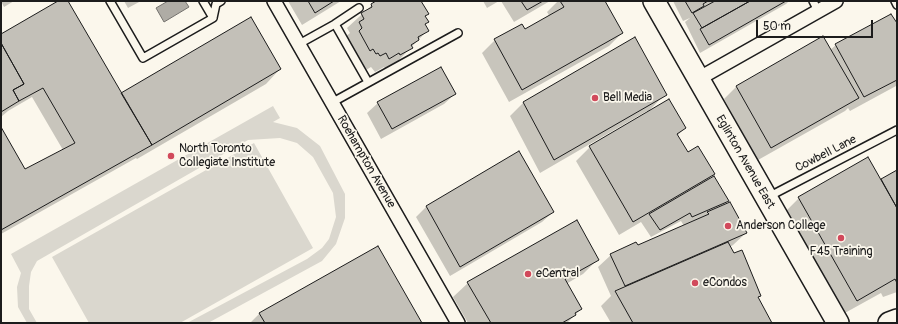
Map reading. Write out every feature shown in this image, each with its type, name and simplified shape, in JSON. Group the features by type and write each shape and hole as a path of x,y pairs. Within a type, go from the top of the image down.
{"main road":[{"name":"Eglinton Avenue East","path":"654,1 838,323"},
{"path":"889,323 897,320"}],"street":[{"name":"Roehampton Avenue","path":"274,1 458,323"},
{"path":"698,79 815,6 836,1"}],"lane":[{"path":"110,1 143,58 213,18 216,4 221,1"},
{"path":"203,1 213,18"},
{"path":"895,1 897,5"},
{"path":"299,44 335,24 359,8"},
{"path":"335,24 368,82"},
{"path":"333,102 458,33"},
{"name":"Cowbell Lane","path":"766,199 897,130"}],"shaded area":[{"path":"168,1 185,1 189,7 164,22 156,8"},
{"path":"273,106 280,118 273,122 297,128 320,146 345,194 345,218 336,244 322,261 208,323 187,323 307,259 322,248 329,239 336,217 333,193 313,157 297,143 280,138 248,140 37,261 31,272 29,286 29,309 37,323 27,323 18,307 17,287 21,273 11,254"},
{"path":"254,143 313,248 180,323 89,323 52,257"}],"building":[{"name":"North Toronto Collegiate Institute","path":"58,1 68,1 152,145 1,230 1,127 25,169 75,143 43,88 19,101 13,90 24,84 1,43 1,34"},
{"path":"308,1 334,1 315,13"},
{"path":"376,1 421,1 429,14 425,16 429,22 425,24 429,31 418,37 419,40 411,45 413,48 400,55 399,53 389,59 386,53 380,56 378,53 376,54 373,49 370,51 359,31 362,28 359,22 364,19 361,13 372,7 371,4"},
{"path":"521,1 543,1 527,10"},
{"path":"560,1 605,1 623,33 522,90 494,39 522,24 525,29 564,7"},
{"path":"685,1 708,1 703,4 704,6 692,13"},
{"path":"715,1 750,1 702,28 693,13"},
{"path":"750,1 786,1 709,45 700,29"},
{"path":"891,14 897,23 897,80 864,97 835,44"},
{"path":"251,17 281,69 152,145 121,93"},
{"path":"823,36 859,98 771,148 736,86"},
{"name":"Bell Media","path":"635,37 667,95 554,160 523,102"},
{"path":"1,43 24,84 13,90 19,101 1,112"},
{"path":"441,67 456,94 392,129 377,102"},
{"path":"669,99 686,128 677,134 688,152 698,146 715,174 633,222 589,146"},
{"path":"519,151 554,212 460,267 426,206"},
{"path":"868,157 897,208 897,283 895,279 857,301 798,197"},
{"path":"897,170 897,208 881,179"},
{"path":"714,176 729,201 692,217 690,213 660,230 649,214"},
{"path":"730,202 747,233 625,286 610,254 636,242 638,245 709,214 707,212"},
{"name":"eCentral","path":"577,220 599,260 565,279 582,309 575,313 576,315 562,323 491,323 467,282"},
{"name":"eCondos","path":"728,242 734,253 742,250 761,296 758,297 772,323 633,323 615,291"},
{"path":"378,246 422,323 265,323 259,313"}],"place":[{"name":"Bell Media","path":"595,98"},
{"name":"North Toronto Collegiate Institute","path":"171,156"},
{"name":"Anderson College","path":"728,226"},
{"name":"F45 Training","path":"841,238"},
{"name":"eCentral","path":"528,274"},
{"name":"eCondos","path":"695,283"}]}
